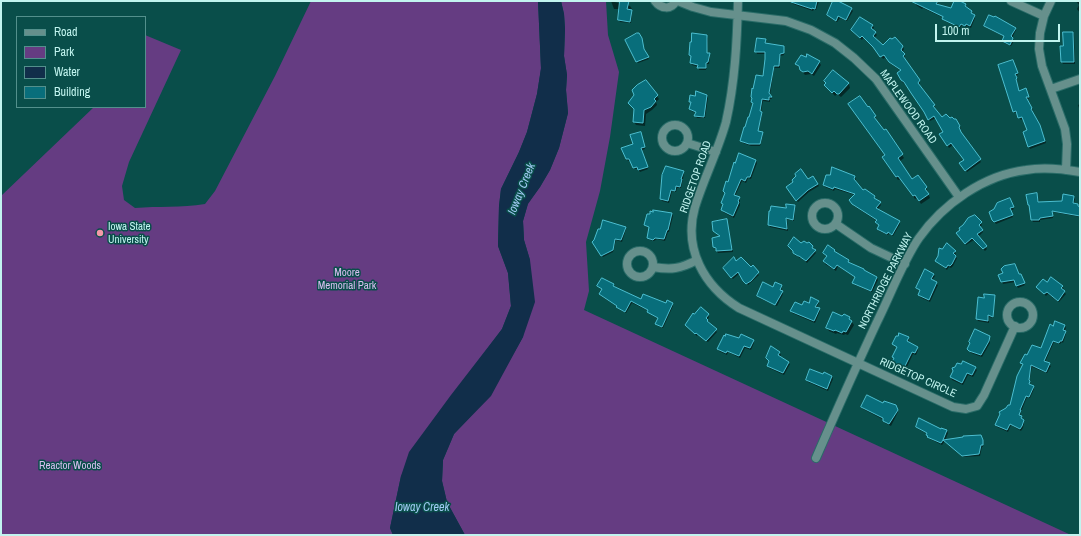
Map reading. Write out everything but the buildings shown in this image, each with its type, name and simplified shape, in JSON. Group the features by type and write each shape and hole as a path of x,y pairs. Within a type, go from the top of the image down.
{"street":[{"path":"655,1 659,6 667,8 671,7 677,1"},
{"name":"MAPLEWOOD ROAD","path":"677,1 693,7 737,16 762,17 786,21 811,30 835,43 854,58 876,79 959,197"},
{"name":"RIDGETOP ROAD","path":"738,1 735,72 726,122 695,207 692,222 693,246 697,260 707,279 714,288 727,300 739,308 858,363"},
{"path":"1012,1 1044,16"},
{"path":"1051,1 1044,16 1038,49 1042,66 1065,130 1067,144 1066,170"},
{"path":"1051,89 1080,79"},
{"path":"687,143 716,152"},
{"name":"NORTHRIDGE PARKWAY","path":"816,458 858,363 905,264 918,239 932,222 959,197 981,183 1026,170 1066,170 1080,172"},
{"path":"836,224 871,248 905,264"},
{"path":"652,267 669,269 686,266 697,260"},
{"name":"RIDGETOP CIRCLE","path":"858,363 953,407 966,409 977,406 984,395 1015,326"}],"green space":[{"name":"Moore Memorial Park","path":"311,1 538,1 541,69 537,94 527,132 501,189 499,206 498,246 508,273 511,306 502,329 439,414 401,476 390,528 393,535 1,535 1,196 93,108 146,108 146,35 181,50 129,162 122,186 124,200 135,208 205,204 215,191 275,76"},
{"path":"561,1 606,1 608,35 619,72 610,137 600,191 586,242 589,291 584,310 1071,535 465,535 447,502 442,481 443,460 454,434 470,417 507,365 523,337 530,260 524,240 523,221 528,203 550,170 559,148 568,113 566,90 567,75 564,56 565,29"}],"water":[{"name":"Ioway Creek","path":"538,1 561,1 565,29 564,56 567,75 566,90 568,113 559,148 550,170 528,204 523,221 524,240 530,260 535,302 523,337 491,396 454,434 443,460 442,481 447,502 465,535 393,535 390,528 401,476 409,452 502,329 511,306 508,273 498,246 499,206 501,189 527,132 537,94 541,68"}],"place":[{"name":"Iowa State University","path":"100,233"}],"park label":[{"name":"Reactor Woods","path":"70,466"}]}
